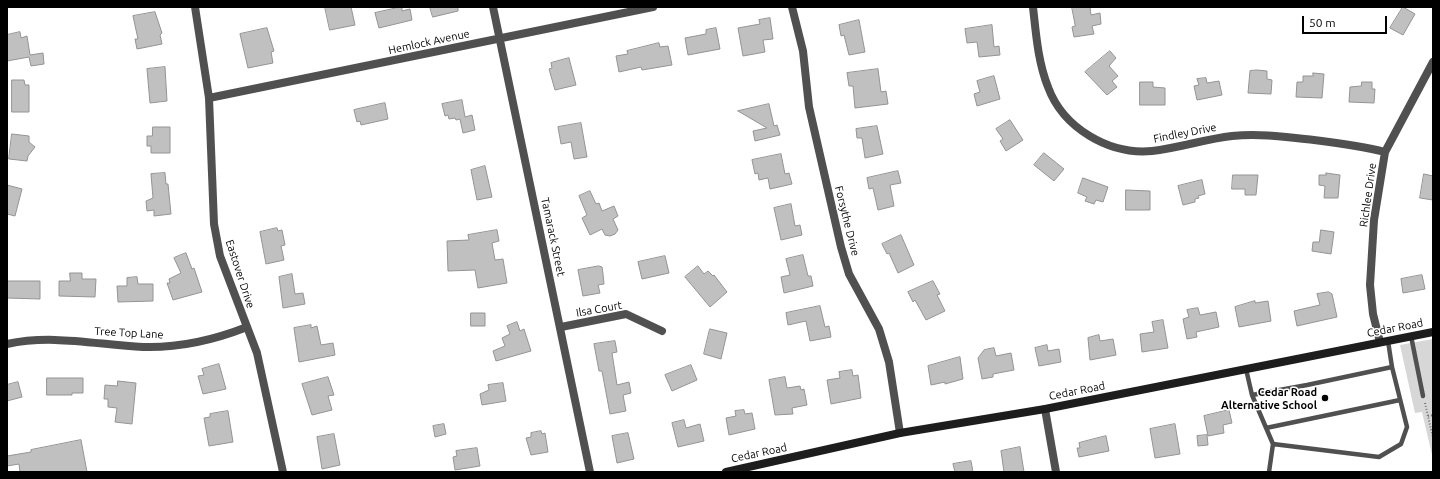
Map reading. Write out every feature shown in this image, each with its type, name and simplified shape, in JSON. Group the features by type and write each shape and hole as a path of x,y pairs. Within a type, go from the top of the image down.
{"street":[{"name":"Eastover Drive","path":"195,7 209,98 214,224 220,256 257,352 283,472"},
{"name":"Tamarack Street","path":"493,7 561,327 590,472"},
{"name":"Hemlock Avenue","path":"209,98 653,7"},
{"name":"Forsythe Drive","path":"792,7 803,51 809,107 840,247 849,274 879,329 889,362 900,434"},
{"name":"Findley Drive","path":"1033,7 1042,68 1048,89 1058,106 1074,126 1094,139 1129,151 1150,151 1232,136 1284,136 1363,146 1385,152"},
{"name":"Richlee Drive","path":"1384,342 1373,314 1370,286 1374,220 1385,152 1433,62"},
{"name":"Ilsa Court","path":"561,327 626,314 662,331"},
{"name":"Tree Top Lane","path":"7,344 36,340 68,340 144,347 180,345 217,339 247,327"},
{"name":"Cedar Road","path":"726,472 900,434 1045,409 1433,332"},
{"path":"1045,409 1056,472"}],"lane":[{"path":"1411,336 1423,396"},
{"path":"1273,444 1379,457 1401,444 1407,427 1384,342"},
{"path":"1252,395 1392,367"},
{"path":"1246,369 1252,395 1273,444 1269,472"},
{"path":"1266,428 1400,400"}],"path":[{"path":"1423,396 1433,438"},
{"path":"1428,416 1433,415"}],"shaded area":[{"path":"1433,339 1433,459 1422,412 1415,413 1400,345"}],"building":[{"path":"325,7 351,7 355,25 330,30"},
{"path":"402,7 402,11 410,9 412,20 379,28 375,13"},
{"path":"430,7 458,7 458,11 433,17"},
{"path":"1072,7 1090,7 1091,15 1100,13 1101,24 1092,26 1094,34 1074,37 1072,27 1075,26"},
{"path":"1403,7 1415,14 1403,35 1390,28"},
{"path":"155,12 162,33 160,35 162,44 137,49 135,39 138,39 133,16"},
{"path":"770,18 773,39 763,40 765,52 743,56 738,28 760,24 759,20"},
{"path":"859,20 865,52 849,55 844,35 841,36 839,25"},
{"path":"992,25 994,47 999,46 1000,55 979,57 977,42 967,43 965,29"},
{"path":"267,28 274,51 271,52 273,63 248,68 240,34"},
{"path":"716,28 720,49 688,55 685,38 706,34 706,30"},
{"path":"20,32 21,38 27,36 30,55 43,53 44,64 31,66 29,57 7,61 7,35"},
{"path":"659,43 660,47 668,46 672,65 642,70 641,67 619,72 616,56 628,54 627,51"},
{"path":"1110,51 1116,58 1109,66 1118,76 1112,81 1117,87 1107,95 1085,72"},
{"path":"569,58 576,85 555,90 549,69 552,68 551,63"},
{"path":"165,67 167,101 150,103 147,69"},
{"path":"878,69 881,92 886,91 888,104 855,108 853,86 849,86 847,73"},
{"path":"1250,71 1267,71 1267,79 1272,80 1271,94 1248,93"},
{"path":"1313,73 1324,74 1322,98 1296,97 1297,82 1303,82 1303,76 1313,76"},
{"path":"994,76 1000,99 977,106 974,94 980,92 977,81"},
{"path":"1206,78 1207,83 1219,81 1222,95 1197,100 1194,86 1199,85 1197,79"},
{"path":"12,80 24,80 25,85 29,85 29,112 12,112"},
{"path":"1140,82 1153,82 1153,87 1165,88 1165,105 1140,105"},
{"path":"1362,82 1372,82 1372,89 1375,89 1374,103 1349,102 1350,87 1361,86"},
{"path":"462,100 465,117 472,115 475,130 463,133 460,119 449,119 448,115 445,116 442,104"},
{"path":"385,103 388,119 361,125 360,121 357,122 354,110"},
{"path":"769,104 774,126 777,125 780,135 755,141 753,131 767,128 738,111"},
{"path":"1010,120 1023,140 1006,151 1000,141 1003,139 996,129"},
{"path":"581,123 587,157 574,159 571,142 561,144 558,127"},
{"path":"877,126 883,154 865,158 862,138 857,138 856,129"},
{"path":"153,127 170,127 170,153 151,153 151,146 147,146 147,136 152,136"},
{"path":"12,134 29,136 29,142 35,147 28,156 27,161 9,159"},
{"path":"1044,153 1064,169 1054,181 1034,165"},
{"path":"781,154 785,174 789,173 792,184 770,189 768,178 759,180 758,173 755,174 752,160"},
{"path":"485,166 492,197 477,200 471,170"},
{"path":"898,171 901,183 890,185 894,206 878,210 873,188 869,189 867,178"},
{"path":"165,173 166,184 168,184 171,214 154,216 154,210 147,211 146,201 153,198 151,174"},
{"path":"1326,173 1340,175 1338,198 1324,198 1325,186 1319,185 1319,175 1326,175"},
{"path":"1424,174 1433,176 1433,200 1420,198"},
{"path":"1233,175 1258,175 1256,195 1245,195 1245,189 1232,189"},
{"path":"1083,178 1108,187 1103,202 1096,200 1094,204 1085,201 1087,197 1078,193"},
{"path":"1202,180 1205,194 1198,196 1199,198 1195,199 1195,202 1183,205 1178,186"},
{"path":"7,185 22,189 15,216 7,214"},
{"path":"1126,190 1150,191 1150,210 1126,210"},
{"path":"590,191 596,204 599,203 602,211 614,206 618,216 613,219 618,230 615,234 610,236 605,235 602,229 590,235 582,218 587,215 579,196"},
{"path":"791,204 795,226 800,225 802,235 781,240 774,208"},
{"path":"277,228 278,231 282,230 285,245 281,246 284,260 266,264 260,232"},
{"path":"497,230 499,241 492,243 495,260 503,259 507,283 478,288 475,270 448,271 447,241 469,240 468,235"},
{"path":"1321,230 1334,232 1331,254 1312,251 1313,242 1319,242"},
{"path":"901,235 914,265 898,273 889,253 887,254 882,244"},
{"path":"186,253 192,269 194,268 202,292 173,300 167,283 170,283 169,279 181,273 174,258"},
{"path":"803,255 808,276 811,276 813,286 784,293 781,277 790,275 786,259"},
{"path":"665,256 669,273 642,279 638,262"},
{"path":"599,266 602,267 604,284 598,285 600,293 583,296 578,270"},
{"path":"698,266 704,274 708,271 713,276 714,275 727,292 710,307 685,277"},
{"path":"70,273 82,273 82,279 96,279 95,297 59,296 59,281 70,281"},
{"path":"292,274 295,294 303,293 305,304 283,308 279,277"},
{"path":"1422,275 1425,289 1403,293 1401,279"},
{"path":"137,277 138,284 153,284 153,301 118,302 117,286 127,286 127,278"},
{"path":"7,281 40,281 40,299 7,298"},
{"path":"933,281 940,294 937,295 945,311 926,320 915,300 913,302 908,292"},
{"path":"1329,292 1332,294 1337,317 1297,326 1294,311 1320,305 1317,294"},
{"path":"1255,301 1255,303 1268,301 1271,321 1239,327 1235,307"},
{"path":"820,306 825,327 829,326 831,337 810,341 806,321 788,325 786,313"},
{"path":"1198,308 1200,315 1216,312 1219,327 1196,332 1197,337 1187,339 1183,319 1189,317 1187,310"},
{"path":"471,313 485,313 485,326 471,326"},
{"path":"1163,320 1168,348 1142,352 1140,334 1154,332 1152,322"},
{"path":"517,322 520,331 524,329 531,351 496,361 493,351 505,346 502,338 510,334 507,326"},
{"path":"311,325 311,328 317,326 321,345 333,343 335,355 299,362 294,328"},
{"path":"710,329 727,333 721,359 704,354"},
{"path":"1099,335 1100,341 1113,339 1116,355 1090,360 1088,338"},
{"path":"615,341 617,352 612,353 617,385 629,382 631,393 623,395 626,411 610,414 602,371 599,371 594,344"},
{"path":"1047,345 1048,351 1059,349 1061,362 1039,366 1035,348"},
{"path":"994,348 996,356 1011,353 1014,370 993,374 993,377 982,379 978,358 984,350"},
{"path":"960,357 963,379 945,384 945,382 931,385 928,366"},
{"path":"219,364 226,389 203,394 198,376 204,375 202,369"},
{"path":"691,365 697,380 672,391 665,375"},
{"path":"852,370 853,376 858,375 861,398 831,404 827,380 840,378 839,372"},
{"path":"328,377 334,395 328,396 332,410 312,415 302,384"},
{"path":"785,377 787,388 800,386 801,390 804,389 807,405 792,408 793,414 775,415 769,380"},
{"path":"47,378 83,378 83,393 72,393 72,395 47,395"},
{"path":"118,381 136,383 132,424 115,422 117,408 108,407 108,399 104,399 105,385 117,386"},
{"path":"18,382 22,397 7,401 7,385"},
{"path":"503,383 506,401 482,405 480,394 489,390 488,385"},
{"path":"744,410 745,414 752,413 755,429 729,435 726,418 736,416 735,411"},
{"path":"1229,410 1232,423 1223,425 1224,433 1208,436 1204,416"},
{"path":"228,411 233,442 209,446 204,418 210,417 210,414"},
{"path":"684,420 686,428 700,424 704,441 678,447 672,423"},
{"path":"444,424 446,434 435,437 433,426"},
{"path":"1175,424 1180,454 1155,458 1150,429"},
{"path":"541,431 542,434 545,433 548,452 531,455 526,438 531,437 531,433"},
{"path":"628,433 634,459 617,463 612,436"},
{"path":"334,434 340,465 322,469 317,437"},
{"path":"1207,435 1208,445 1198,446 1197,436"},
{"path":"1106,436 1109,451 1079,457 1077,448 1080,448 1079,443"},
{"path":"81,440 87,472 20,472 19,464 7,466 7,456"},
{"path":"1020,447 1024,472 1004,472 1001,451"},
{"path":"477,448 480,466 455,470 453,457 457,456 456,451"},
{"path":"971,461 973,472 955,472 953,464"}],"place":[{"name":"Cedar Road Alternative School","path":"1325,398"}]}
